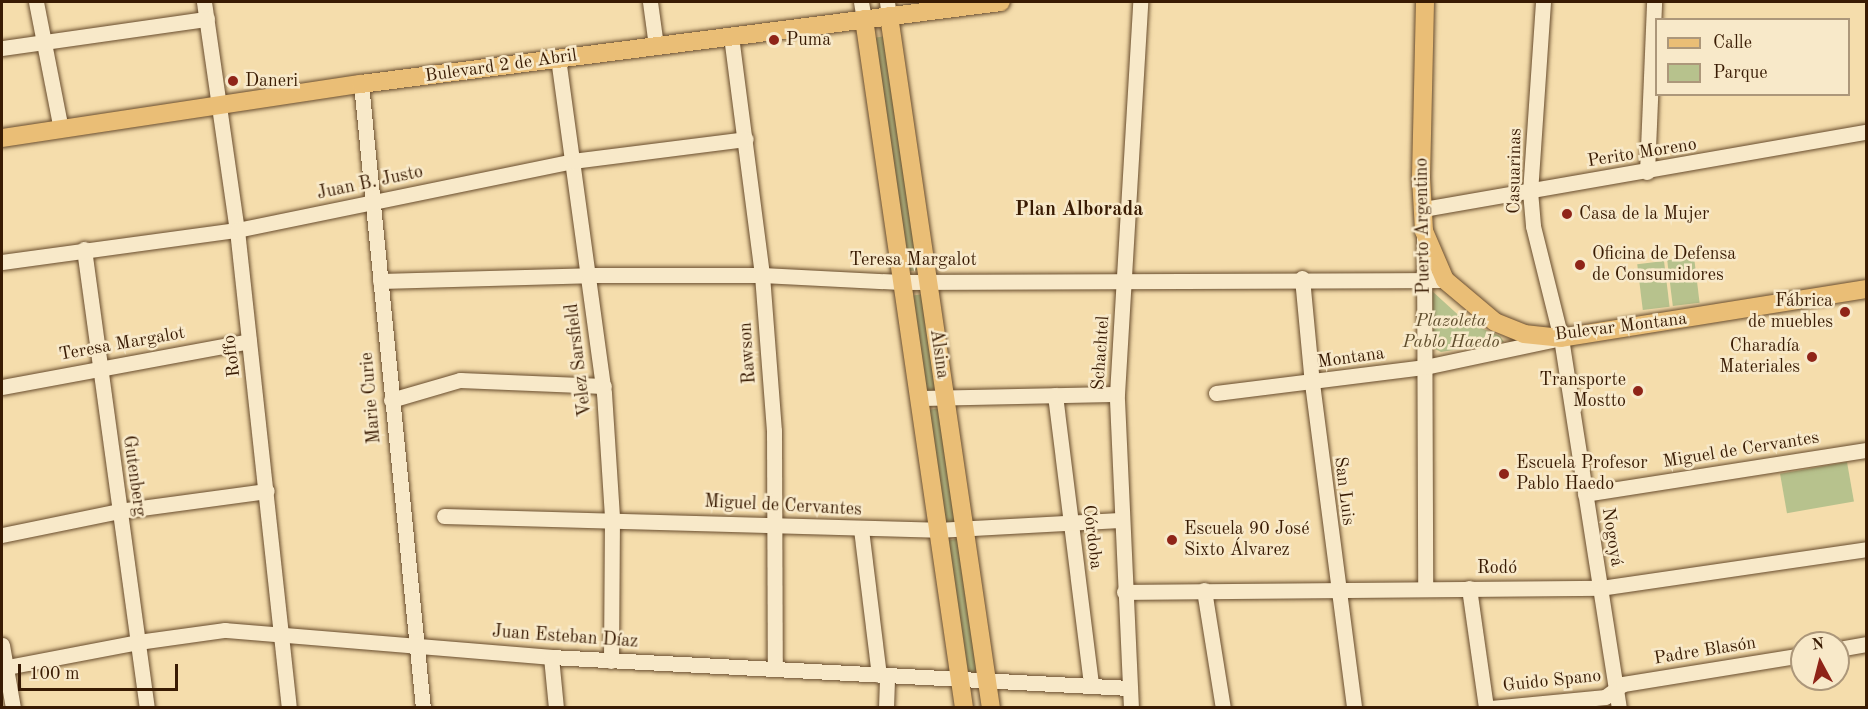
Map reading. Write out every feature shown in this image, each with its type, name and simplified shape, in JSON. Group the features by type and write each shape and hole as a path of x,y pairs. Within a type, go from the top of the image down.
{"main road":[{"name":"Bulevard 2 de Abril","path":"2,138 361,84 731,36 862,10 1001,2"},
{"name":"Puerto Argentino","path":"1424,3 1424,231"},
{"name":"Alsina","path":"889,9 991,708"},
{"name":"Alsina","path":"862,10 964,708"},
{"name":"Bulevar Montana","path":"1424,231 1446,280 1468,303 1507,328 1560,338 1866,289"}],"street":[{"path":"36,2 61,129"},
{"name":"Roffo","path":"204,2 237,230 283,632 289,708"},
{"path":"650,2 656,46"},
{"name":"Schachtel","path":"1131,708 1120,520 1117,394 1126,280 1140,2"},
{"name":"Casuarinas","path":"1543,2 1530,191 1533,226 1560,338"},
{"path":"1647,172 1654,2"},
{"path":"2,48 207,19"},
{"name":"Rawson","path":"731,36 762,275 774,431 776,669"},
{"name":"Velez Sarsfield","path":"558,58 604,386 612,518 611,661"},
{"name":"Marie Curie","path":"361,84 375,203 380,281 414,644 423,708"},
{"name":"Perito Moreno","path":"1423,209 1647,172 1866,132"},
{"name":"Juan B. Justo","path":"2,262 84,249 237,230 572,161 746,139"},
{"name":"Puerto Argentino","path":"1424,231 1425,589"},
{"name":"Gutenberg","path":"84,249 147,708"},
{"name":"Teresa Margalot","path":"380,281 589,275 762,275 901,282 1302,278 1446,280"},
{"name":"San Luis","path":"1302,278 1311,383 1354,708"},
{"name":"Montana","path":"1216,393 1311,383 1425,367 1560,338"},
{"name":"Nogoyá","path":"1560,338 1619,708"},
{"name":"Teresa Margalot","path":"2,387 100,366 249,341"},
{"path":"391,400 460,381 604,386"},
{"name":"Córdoba","path":"1054,394 1091,685"},
{"path":"918,398 945,395 1117,394"},
{"name":"Miguel de Cervantes","path":"1585,495 1866,450"},
{"path":"2,535 119,511 267,491"},
{"name":"Miguel de Cervantes","path":"444,516 612,518 861,530 937,530 965,526 1120,520"},
{"path":"861,530 886,708"},
{"name":"Rodó","path":"1124,592 1600,588 1866,549"},
{"path":"1469,588 1486,708"},
{"path":"1204,590 1222,708"},
{"name":"Juan Esteban Díaz","path":"4,668 138,642 225,630 283,632 611,661 1129,688"},
{"path":"1850,647 1866,644"},
{"path":"2,645 4,668 13,708"},
{"path":"551,657 556,708"},
{"name":"Padre Blasón","path":"1617,692 1623,684 1790,657"},
{"name":"Guido Spano","path":"1491,708 1605,697 1617,692"}],"green space":[{"path":"886,36 923,269 910,271 873,38"},
{"path":"1694,257 1700,303 1673,306 1667,260"},
{"path":"1664,261 1670,307 1643,310 1637,264"},
{"name":"Plazoleta Pablo Haedo","path":"1432,291 1465,321 1500,336 1504,342 1441,352 1433,348"},
{"path":"924,294 937,390 923,392 909,296"},
{"path":"941,408 959,522 944,524 926,410"},
{"path":"1847,462 1854,501 1787,513 1780,474"},
{"path":"961,538 979,672 966,673 946,541"}],"place":[{"name":"Puma","path":"774,40"},
{"name":"Daneri","path":"233,81"},
{"name":"Casa de la Mujer","path":"1567,214"},
{"name":"Oficina de Defensa de Consumidores","path":"1580,265"},
{"name":"Fábrica de muebles","path":"1845,312"},
{"name":"Charadía Materiales","path":"1812,357"},
{"name":"Transporte Mostto","path":"1638,391"},
{"name":"Escuela Profesor Pablo Haedo","path":"1504,474"},
{"name":"Escuela 90 José Sixto Álvarez","path":"1172,540"}],"district":[{"name":"Plan Alborada","path":"1079,210"}]}
